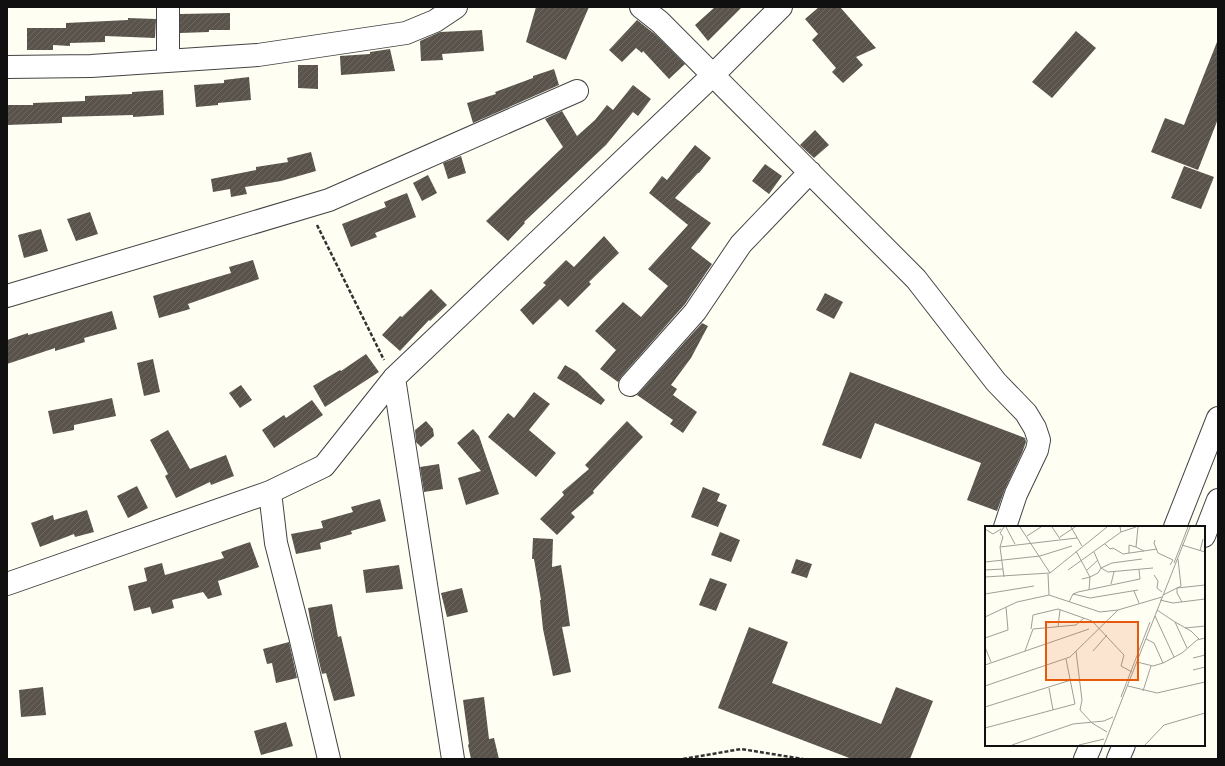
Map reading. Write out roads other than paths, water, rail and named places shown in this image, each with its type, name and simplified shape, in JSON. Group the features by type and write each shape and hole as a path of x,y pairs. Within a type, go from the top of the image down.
{"street":[{"path":"168,7 168,61"},
{"path":"7,67 91,66 258,55 406,32 435,21 456,7"},
{"path":"641,7 660,22 916,279 996,382 1026,413 1036,428 1039,440 1037,450 1016,494 1004,526"},
{"path":"7,584 270,492 324,466 394,378 713,75 781,7"},
{"path":"7,296 329,200 577,91"},
{"path":"630,385 695,312 741,244 810,172"},
{"path":"394,378 453,759"},
{"path":"1175,526 1218,418"},
{"path":"270,492 276,543 329,759"},
{"path":"1211,527 1218,500"},
{"path":"1086,759 1091,746"},
{"path":"1118,759 1124,746"}]}
